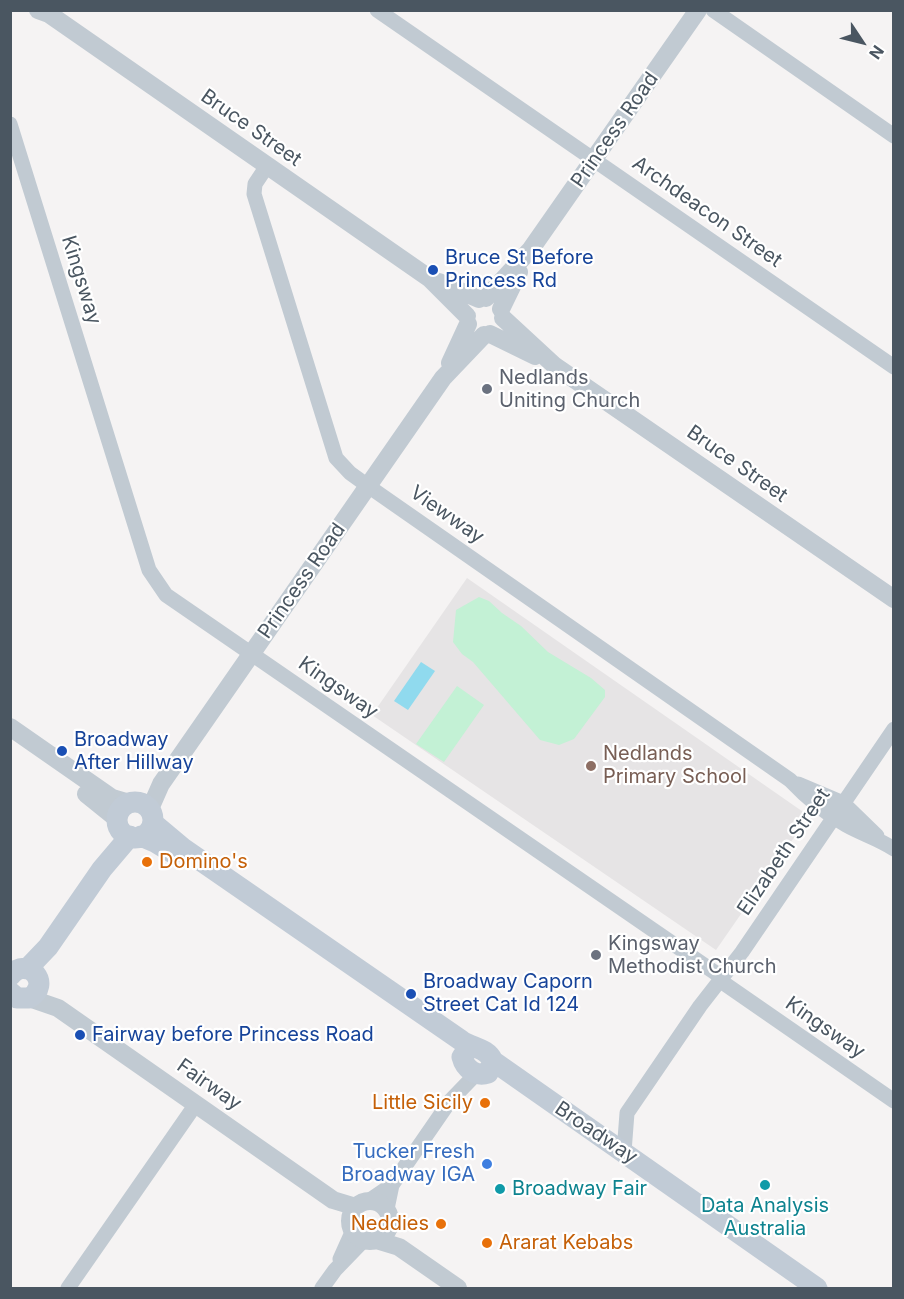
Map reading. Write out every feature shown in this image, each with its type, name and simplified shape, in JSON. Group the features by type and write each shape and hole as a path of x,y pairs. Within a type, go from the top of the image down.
{"main road":[{"name":"Princess Road","path":"21,984 135,819"},
{"name":"Broadway","path":"135,819 184,849 500,1082 797,1288"},
{"name":"Broadway","path":"475,1063 624,1152 817,1288"}],"street":[{"name":"Archdeacon Street","path":"377,10 894,367"},
{"name":"Princess Road","path":"483,299 531,249 698,10"},
{"path":"713,10 894,136"},
{"name":"Bruce Street","path":"44,12 429,278 467,320"},
{"name":"Kingsway","path":"10,124 149,570 165,595 717,974 724,984 894,1101"},
{"name":"Viewway","path":"267,166 255,183 254,194 336,458 350,473 368,486 790,780 843,803 888,846"},
{"name":"Princess Road","path":"502,314 531,249"},
{"name":"Bruce Street","path":"429,278 483,299"},
{"path":"483,299 497,303 502,314 500,326 487,334 476,333 467,320 471,304 483,299"},
{"name":"Bruce Street","path":"502,314 555,366"},
{"name":"Princess Road","path":"443,378 467,320"},
{"name":"Princess Road","path":"135,819 443,378 487,334"},
{"name":"Bruce Street","path":"487,334 555,366 894,599"},
{"name":"Broadway","path":"10,727 112,798 135,819"},
{"name":"Elizabeth Street","path":"624,1152 627,1113 630,1108 700,1006 742,952 894,729"},
{"name":"Broadway","path":"10,742 135,819"},
{"name":"Viewway","path":"790,780 806,797 834,818 888,846"},
{"name":"Fairway","path":"21,984 368,1222 399,1247 458,1288"},
{"path":"322,1288 475,1063"},
{"path":"68,1288 196,1104"}],"shaded area":[{"name":"Nedlands Primary School","path":"467,578 809,816 716,950 372,715"}],"green space":[{"path":"479,597 489,601 521,626 548,652 591,678 605,690 605,697 574,739 559,745 540,740 453,642 456,610"},
{"path":"457,686 484,705 444,762 416,744"}],"water":[{"path":"421,662 435,671 408,710 394,701"}],"place":[{"name":"Bruce St Before Princess Rd","path":"433,270"},
{"name":"Nedlands Uniting Church","path":"487,389"},
{"name":"Broadway After Hillway","path":"62,751"},
{"name":"Nedlands Primary School","path":"591,766"},
{"name":"Domino's","path":"147,862"},
{"name":"Kingsway Methodist Church","path":"596,955"},
{"name":"Broadway Caporn Street Cat Id 124","path":"411,994"},
{"name":"Fairway before Princess Road","path":"80,1035"},
{"name":"Little Sicily","path":"485,1103"},
{"name":"Tucker Fresh Broadway IGA","path":"487,1164"},
{"name":"Data Analysis Australia","path":"765,1185"},
{"name":"Broadway Fair","path":"500,1189"},
{"name":"Neddies","path":"441,1224"},
{"name":"Ararat Kebabs","path":"487,1243"}]}
